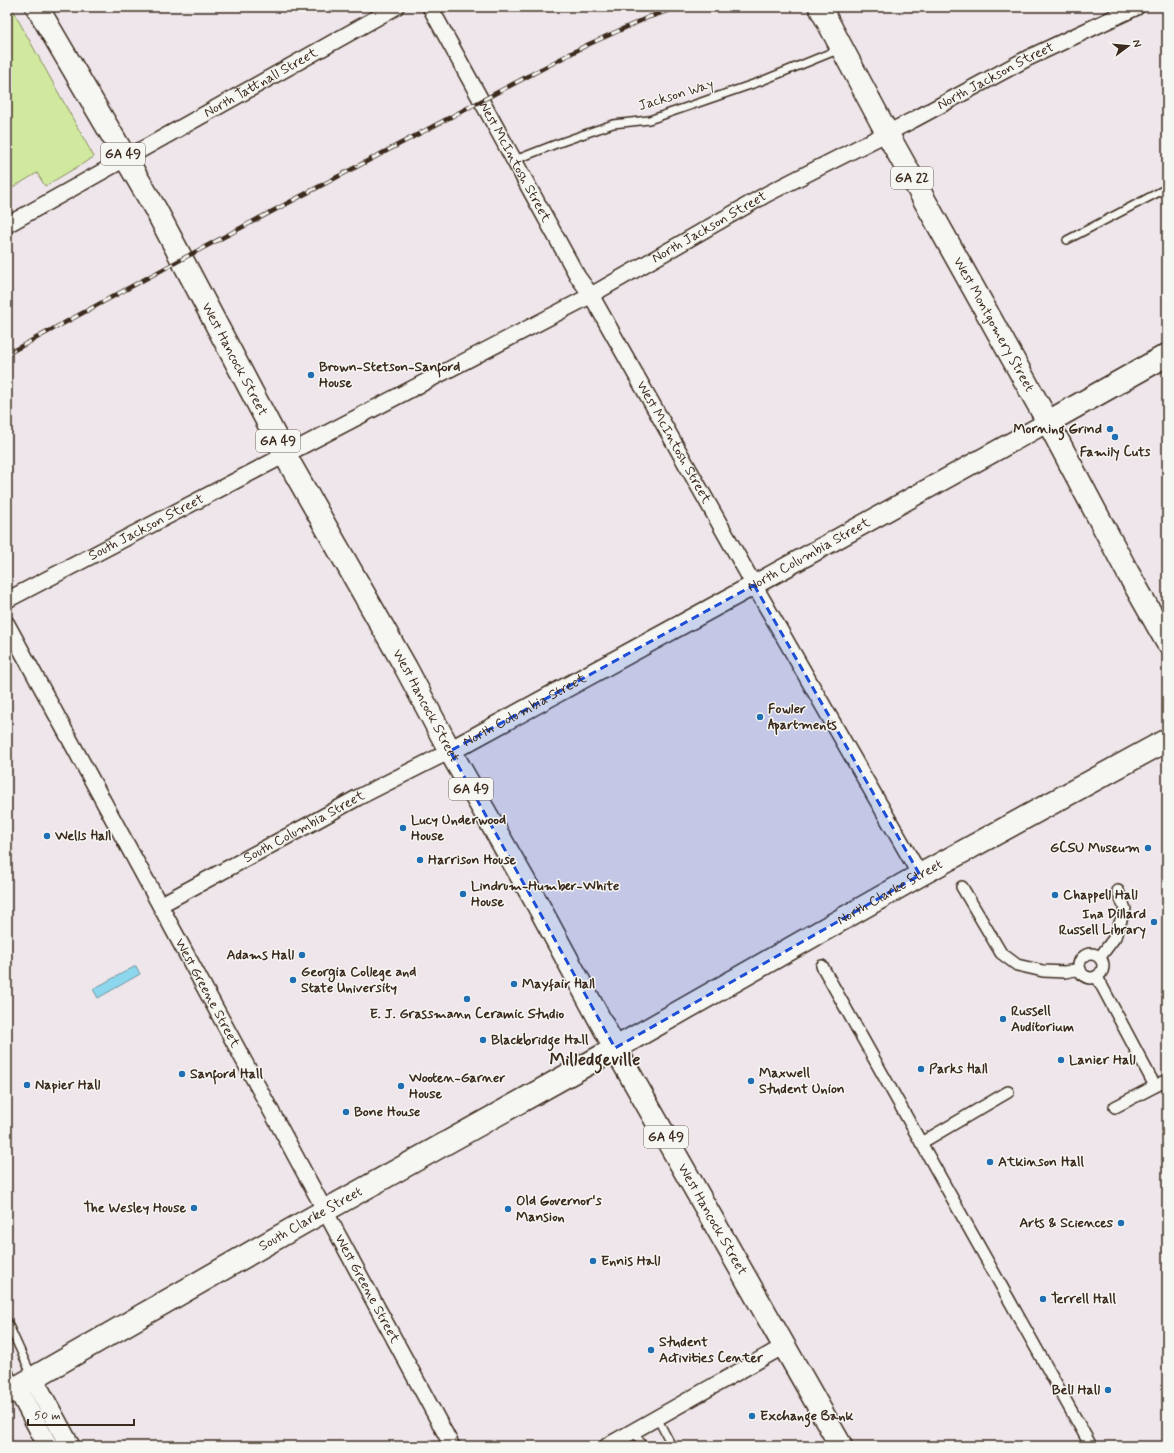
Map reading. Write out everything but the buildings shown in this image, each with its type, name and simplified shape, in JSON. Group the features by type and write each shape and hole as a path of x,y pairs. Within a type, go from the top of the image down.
{"main road":[{"name":"West Hancock Street","path":"37,7 160,217 285,455 406,668 450,751 538,905 615,1048 841,1446"},
{"name":"West Montgomery Street","path":"821,9 887,133 1048,422 1128,574 1167,642"},
{"name":"North Columbia Street","path":"1048,422 1167,355"},
{"name":"North Clarke Street","path":"615,1048 920,875 1167,740"},
{"name":"South Clarke Street","path":"19,1386 325,1211 615,1048"}],"street":[{"name":"North Tattnall Street","path":"7,225 396,7"},
{"name":"West McIntosh Street","path":"430,7 578,277 591,295 754,585 920,875"},
{"name":"North Jackson Street","path":"285,455 591,295 767,194 887,133 1028,58 1137,7"},
{"name":"North Columbia Street","path":"450,751 1048,422"},
{"name":"South Jackson Street","path":"7,600 285,455"},
{"name":"West Greene Street","path":"7,624 452,1446"},
{"name":"South Columbia Street","path":"160,905 357,798 450,751"},
{"path":"962,887 1001,953 1017,965 1043,971 1065,972 1080,969"},
{"path":"1100,957 1115,937 1125,909 1118,891"},
{"path":"1093,953 1100,957 1104,963 1103,971 1094,978 1086,977 1080,969 1080,960 1086,955 1093,953"},
{"path":"822,966 1090,1446"},
{"path":"1097,976 1155,1086"},
{"path":"1115,1106 1167,1080"},
{"path":"921,1143 1008,1092"},
{"path":"612,1445 784,1346"},
{"path":"19,1386 48,1446"},
{"path":"19,1386 70,1446"}],"lane":[{"name":"Jackson Way","path":"515,160 613,124 649,120 751,85 842,48"},
{"path":"1067,240 1167,188"},
{"path":"7,1321 19,1386"},
{"path":"7,1367 19,1386"},
{"path":"657,1418 672,1446"},
{"path":"634,1431 643,1446"}],"highlighted area":[{"path":"754,585 920,875 615,1048 450,751"}],"green space":[{"path":"7,7 11,7 94,157 45,186 37,173 7,191"}],"water":[{"path":"136,966 140,974 98,998 93,989"}],"railway":[{"path":"7,354 182,259 587,45 649,17 679,7"}],"place":[{"name":"Brown-Stetson-Sanford House","path":"311,375"},
{"name":"Morning Grind","path":"1110,429"},
{"name":"Family Cuts","path":"1115,437"},
{"name":"Fowler Apartments","path":"760,717"},
{"name":"Lucy Underwood House","path":"403,828"},
{"name":"Wells Hall","path":"47,836"},
{"name":"GCSU Museum","path":"1148,848"},
{"name":"Harrison House","path":"420,860"},
{"name":"Lindrum-Humber-White House","path":"463,894"},
{"name":"Chappell Hall","path":"1055,895"},
{"name":"Ina Dillard Russell Library","path":"1154,922"},
{"name":"Adams Hall","path":"302,955"},
{"name":"Georgia College and State University","path":"293,980"},
{"name":"Mayfair Hall","path":"514,984"},
{"name":"E. J. Grassmann Ceramic Studio","path":"467,999"},
{"name":"Russell Auditorium","path":"1003,1019"},
{"name":"Blackbridge Hall","path":"483,1040"},
{"name":"Lanier Hall","path":"1061,1060"},
{"name":"Parks Hall","path":"921,1069"},
{"name":"Sanford Hall","path":"182,1074"},
{"name":"Maxwell Student Union","path":"751,1081"},
{"name":"Napier Hall","path":"27,1085"},
{"name":"Wooten-Garner House","path":"401,1086"},
{"name":"Bone House","path":"346,1112"},
{"name":"Atkinson Hall","path":"990,1162"},
{"name":"The Wesley House","path":"194,1208"},
{"name":"Old Governor's Mansion","path":"508,1209"},
{"name":"Arts & Sciences","path":"1121,1223"},
{"name":"Ennis Hall","path":"593,1261"},
{"name":"Terrell Hall","path":"1043,1299"},
{"name":"Student Activities Center","path":"651,1350"},
{"name":"Bell Hall","path":"1108,1390"},
{"name":"Exchange Bank","path":"752,1416"}],"district":[{"name":"Milledgeville","path":"595,1060"}]}
